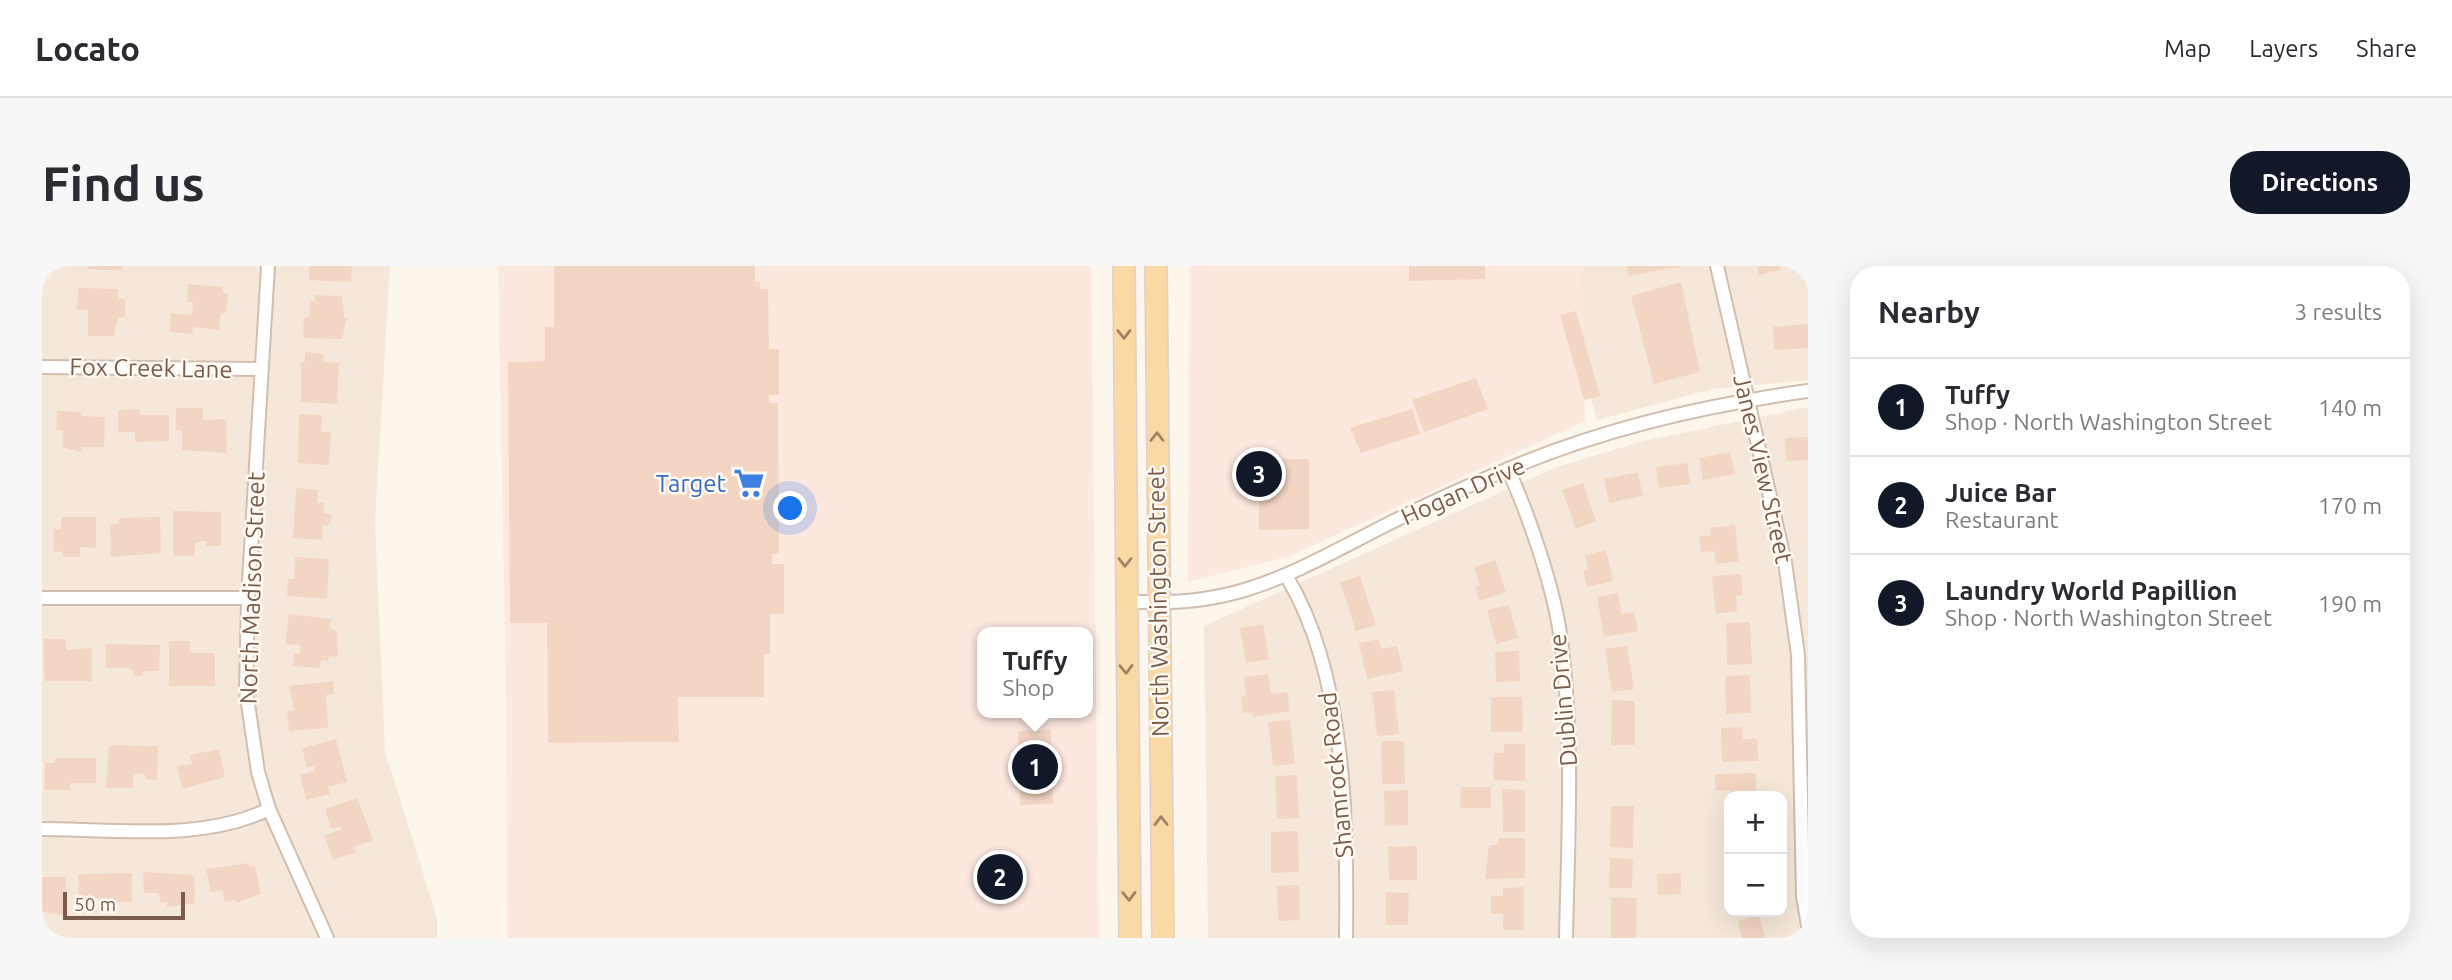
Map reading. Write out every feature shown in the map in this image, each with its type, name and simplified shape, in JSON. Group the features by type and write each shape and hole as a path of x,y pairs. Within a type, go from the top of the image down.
{"main road":[{"name":"North Washington Street","path":"1124,266 1130,938"},
{"name":"North Washington Street","path":"1156,266 1163,938"}],"street":[{"name":"North Madison Street","path":"268,266 247,598 246,690 249,723 269,809 327,938"},
{"name":"Janes View Street","path":"1717,266 1785,562 1798,655 1803,896 1808,926"},
{"name":"Fox Creek Lane","path":"42,367 261,369"},
{"name":"Hogan Drive","path":"1125,601 1158,603 1223,597 1287,577 1413,512 1508,469 1576,443 1679,414 1808,391"},
{"name":"Dublin Drive","path":"1508,469 1524,503 1561,638 1567,704 1569,774 1566,938"},
{"name":"Shamrock Road","path":"1287,577 1309,621 1327,684 1342,802 1346,938"},
{"path":"42,598 247,598"},
{"path":"42,829 197,830 241,821 269,809"}],"shaded area":[{"path":"42,266 390,266 375,522 385,751 437,918 437,938 42,938"},
{"path":"498,266 1091,266 1099,938 507,938 506,686"},
{"path":"1190,266 1582,266 1585,421 1290,556 1188,582"},
{"path":"1553,266 1808,266 1808,380 1712,389 1597,420"},
{"path":"1808,407 1808,938 1208,938 1204,626 1554,468 1643,441"}],"building":[{"path":"88,266 122,266 122,271 88,269"},
{"path":"309,266 352,266 351,282 309,280"},
{"path":"554,266 755,266 755,282 760,282 760,289 768,289 769,349 779,349 779,395 769,395 769,403 778,403 779,554 772,554 772,564 784,564 784,614 770,614 770,654 764,654 764,697 678,697 679,742 548,743 547,623 510,623 508,362 545,361 545,327 554,327"},
{"path":"1409,266 1485,266 1485,279 1409,281"},
{"path":"1626,266 1680,266 1680,267 1628,276"},
{"path":"1757,266 1780,266 1781,270 1759,275"},
{"path":"1681,282 1700,372 1654,384 1631,296"},
{"path":"188,284 223,287 223,293 228,293 226,313 221,313 219,330 193,327 192,334 170,332 171,313 192,315 193,302 187,302"},
{"path":"78,288 118,289 118,299 125,299 125,317 118,317 114,336 88,336 88,310 77,310"},
{"path":"315,295 342,296 344,318 347,318 342,339 303,338 304,317 309,317 310,301 315,301"},
{"path":"1576,311 1600,396 1584,400 1560,315"},
{"path":"1808,324 1808,348 1774,350 1773,327"},
{"path":"305,352 323,354 323,362 339,363 337,404 301,402 301,362 305,362"},
{"path":"1476,378 1488,409 1424,432 1412,400"},
{"path":"176,408 203,408 203,420 226,419 227,453 182,450 182,430 176,430"},
{"path":"140,409 140,415 169,415 169,441 135,442 135,432 118,432 118,410"},
{"path":"1412,409 1420,434 1361,453 1350,428"},
{"path":"57,411 105,417 104,447 82,447 82,452 62,447 63,430 56,430"},
{"path":"299,414 322,415 321,432 331,432 329,465 298,463"},
{"path":"1808,437 1808,460 1786,461 1785,438"},
{"path":"1730,452 1735,474 1703,480 1699,458"},
{"path":"1259,459 1309,459 1309,529 1259,530"},
{"path":"1687,463 1691,484 1659,488 1656,467"},
{"path":"1638,472 1643,496 1609,503 1604,479"},
{"path":"1583,483 1596,521 1576,529 1562,490"},
{"path":"296,488 318,490 317,503 324,503 324,513 331,514 330,525 323,525 322,540 293,538"},
{"path":"173,511 221,512 221,546 206,546 206,541 202,541 195,543 195,556 173,556"},
{"path":"61,517 96,517 96,548 80,547 80,557 63,557 63,552 53,551 54,529 61,529"},
{"path":"160,517 161,553 111,557 110,524 119,524 119,518"},
{"path":"1735,525 1739,561 1716,564 1714,551 1701,552 1699,537 1711,535 1710,528"},
{"path":"1606,550 1613,581 1587,587 1583,571 1588,569 1585,555"},
{"path":"295,557 329,559 327,599 287,596 288,579 294,579"},
{"path":"1495,560 1506,592 1479,601 1475,587 1480,586 1474,567"},
{"path":"1741,574 1743,595 1736,596 1737,611 1716,614 1712,576"},
{"path":"1360,576 1376,625 1356,631 1340,582"},
{"path":"1618,593 1622,614 1634,612 1638,631 1604,637 1597,597"},
{"path":"1509,605 1518,638 1496,644 1487,610"},
{"path":"289,614 331,619 330,629 337,630 338,657 329,656 328,661 321,660 320,668 293,666 294,654 300,654 301,645 285,644"},
{"path":"1750,622 1752,664 1727,665 1726,623"},
{"path":"1263,624 1269,659 1246,663 1240,628"},
{"path":"43,639 66,639 66,650 92,648 92,681 45,681"},
{"path":"1379,639 1381,649 1397,646 1403,671 1367,679 1359,643"},
{"path":"169,641 190,641 190,653 215,653 215,686 169,686"},
{"path":"106,644 160,645 159,671 143,671 143,676 134,676 134,671 129,668 106,668"},
{"path":"1627,646 1634,689 1612,692 1605,649"},
{"path":"1519,651 1520,681 1496,682 1495,652"},
{"path":"1268,674 1271,694 1287,692 1290,711 1253,717 1252,712 1243,713 1241,696 1246,695 1244,677"},
{"path":"1750,675 1751,713 1726,714 1725,676"},
{"path":"333,681 334,694 326,695 328,728 289,731 287,711 294,710 289,686"},
{"path":"1394,690 1399,734 1377,736 1372,692"},
{"path":"1491,697 1522,697 1523,732 1491,732"},
{"path":"1612,700 1635,701 1635,745 1611,745"},
{"path":"1290,720 1295,764 1273,766 1268,722"},
{"path":"1742,727 1743,739 1757,739 1758,761 1722,762 1721,728"},
{"path":"1051,730 1053,804 1020,805 1018,731"},
{"path":"336,739 347,782 328,787 330,794 306,800 300,775 315,771 314,766 307,768 302,748"},
{"path":"1381,741 1404,741 1405,784 1382,784"},
{"path":"1504,744 1525,744 1525,781 1493,780 1494,753 1504,753"},
{"path":"109,745 158,746 157,780 145,779 145,774 133,773 133,788 106,788"},
{"path":"219,749 225,777 182,789 177,766 192,764 190,755"},
{"path":"55,758 96,758 96,783 70,783 70,790 45,790 45,763 55,763"},
{"path":"1756,773 1756,791 1715,791 1715,774"},
{"path":"1297,775 1299,818 1277,819 1275,776"},
{"path":"1461,787 1491,787 1491,808 1460,808"},
{"path":"1502,789 1525,790 1525,832 1503,832"},
{"path":"1408,790 1408,825 1385,826 1384,791"},
{"path":"357,798 373,840 354,847 356,852 333,860 324,836 342,829 341,826 331,829 325,809"},
{"path":"1611,806 1634,806 1633,848 1610,847"},
{"path":"1298,831 1299,872 1271,873 1271,832"},
{"path":"1498,838 1525,838 1525,878 1485,879 1489,845 1498,845"},
{"path":"1417,846 1417,880 1389,880 1388,847"},
{"path":"1610,858 1633,859 1632,888 1609,888"},
{"path":"249,863 249,867 255,866 261,894 236,903 235,900 225,902 222,890 211,892 206,869"},
{"path":"1024,869 1024,883 994,884 993,870"},
{"path":"143,872 194,875 195,903 167,907 167,902 160,902 159,893 144,893"},
{"path":"132,873 132,902 117,902 117,908 107,908 107,901 103,899 79,899 78,874"},
{"path":"1681,873 1681,894 1658,895 1657,874"},
{"path":"42,877 66,877 65,915 42,912"},
{"path":"1299,885 1300,920 1278,921 1277,886"},
{"path":"1524,887 1524,930 1503,930 1503,914 1491,914 1491,896 1503,896 1503,888"},
{"path":"1386,892 1409,893 1408,925 1386,925"},
{"path":"1611,897 1637,898 1636,938 1611,938"},
{"path":"1760,917 1765,938 1742,938 1738,921"}],"place":[{"name":"Laundry World Papillion","path":"1259,474"},
{"name":"Target","path":"749,483"},
{"name":"Tuffy","path":"1035,767"},
{"name":"Juice Bar","path":"1000,877"}]}
